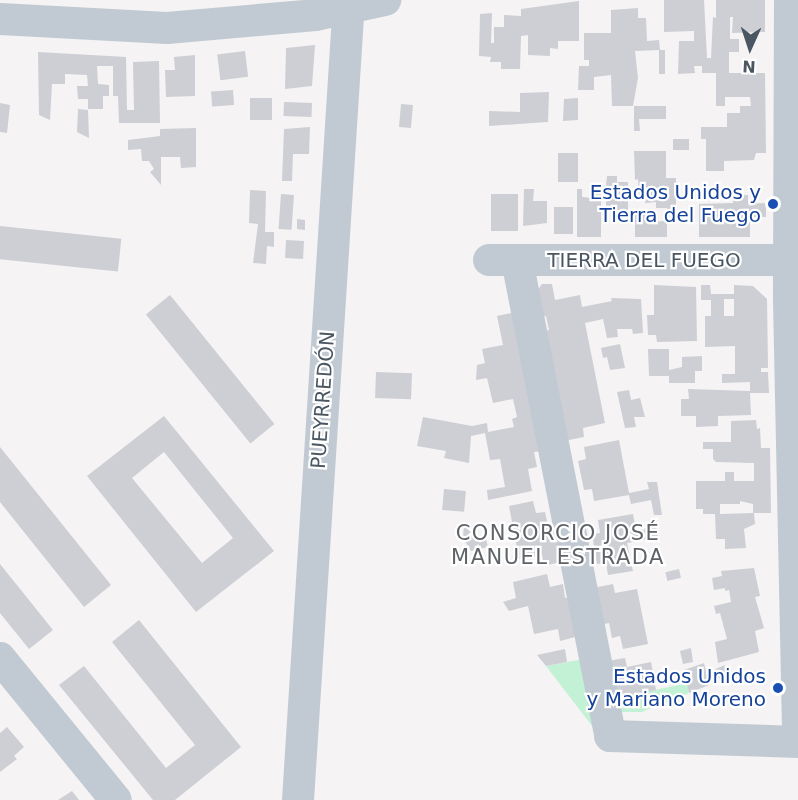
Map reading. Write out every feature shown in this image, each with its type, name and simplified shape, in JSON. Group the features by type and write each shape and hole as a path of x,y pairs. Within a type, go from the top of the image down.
{"street":[{"path":"0,19 167,28 315,15 349,4 385,0"},
{"path":"790,0 798,727"},
{"name":"PUEYRREDÓN","path":"297,800 349,4"},
{"name":"TIERRA DEL FUEGO","path":"794,260 503,260 610,736 798,742"},
{"path":"0,658 116,800"}],"green space":[{"path":"584,659 596,731 546,666"},
{"path":"687,683 689,693 642,712 622,712 616,707 614,699"}],"building":[{"path":"664,0 704,0 707,58 711,58 716,0 765,0 765,32 732,33 733,17 730,17 730,39 739,39 739,52 729,52 729,73 765,73 766,153 756,153 754,160 724,161 724,171 706,171 706,139 701,139 701,127 727,127 727,113 740,113 740,106 751,106 750,97 725,97 725,106 716,106 716,73 702,73 702,66 694,66 695,73 678,74 679,41 694,41 694,31 664,32"},
{"path":"579,1 579,41 558,41 558,49 550,48 550,56 528,55 528,35 521,36 520,69 501,69 501,62 490,62 491,57 479,56 480,14 492,13 491,43 494,43 494,27 504,27 504,15 521,16 521,9"},
{"path":"638,8 638,18 646,18 647,41 659,40 660,50 635,51 638,78 633,106 612,106 611,75 594,77 594,90 578,90 579,66 589,66 589,60 584,60 584,33 611,33 611,10"},
{"path":"315,45 312,86 285,89 286,48"},
{"path":"659,50 665,50 665,74 659,74"},
{"path":"245,51 248,77 220,80 217,54"},
{"path":"38,52 126,57 127,110 134,110 133,62 159,61 160,123 119,123 118,96 113,96 113,66 97,66 98,84 109,85 109,96 103,96 103,109 88,109 88,99 78,99 77,86 88,86 87,75 65,74 65,84 52,84 50,120 39,115"},
{"path":"195,55 195,96 166,97 165,70 175,70 174,57"},
{"path":"233,90 234,105 212,106 211,92"},
{"path":"549,92 548,122 489,126 489,111 520,112 520,93"},
{"path":"250,98 272,98 272,120 250,120"},
{"path":"578,98 578,120 563,121 564,99"},
{"path":"284,102 312,103 311,117 284,116"},
{"path":"0,103 10,105 7,133 0,132"},
{"path":"401,104 413,105 411,128 399,127"},
{"path":"634,106 666,106 666,119 639,119 640,131 634,131"},
{"path":"78,109 88,110 89,138 77,132"},
{"path":"310,127 309,154 293,154 292,181 282,181 284,129"},
{"path":"196,128 196,167 181,168 180,157 161,157 161,185 150,172 154,169 149,161 142,161 141,149 128,150 128,140 160,136 160,129"},
{"path":"673,139 689,139 689,150 673,150"},
{"path":"634,151 666,151 666,178 676,178 676,214 667,214 667,208 656,208 656,202 645,203 645,196 639,196 638,179 635,180"},
{"path":"558,153 578,153 578,182 558,182"},
{"path":"607,176 617,176 617,182 628,182 628,210 606,210 606,199 601,199 601,237 577,237 577,189 582,189 582,197 593,198 594,186 606,186"},
{"path":"524,189 534,189 533,201 547,201 547,223 523,226"},
{"path":"250,190 266,191 265,232 274,232 274,247 267,246 266,264 253,263 258,224 249,223"},
{"path":"281,194 294,195 292,230 279,229"},
{"path":"491,194 518,194 518,231 491,231"},
{"path":"733,195 748,195 748,204 766,203 766,217 750,217 750,237 699,237 699,204 733,203"},
{"path":"554,207 573,207 573,234 554,234"},
{"path":"635,210 648,210 649,222 667,221 667,237 635,237"},
{"path":"297,219 305,220 305,230 297,229"},
{"path":"0,226 121,239 118,272 0,259"},
{"path":"286,240 304,241 303,259 285,258"},
{"path":"542,284 552,284 555,300 580,295 582,307 612,301 611,298 641,299 643,333 633,334 632,329 617,329 618,337 607,338 603,319 585,323 605,423 583,428 584,437 564,441 546,331 549,330 546,316 539,318 535,294"},
{"path":"654,285 696,287 697,341 657,342 656,335 648,335 647,315 654,315"},
{"path":"701,285 710,285 711,294 734,294 734,285 753,286 767,299 768,368 761,368 761,372 768,372 769,393 750,393 751,415 718,416 718,426 696,427 696,416 681,416 681,399 689,399 688,389 750,391 750,382 722,383 722,374 735,374 735,346 705,347 705,316 711,316 711,300 701,300","holes":["724,299 734,299 734,316 724,316"]},
{"path":"170,295 274,424 250,444 146,315"},
{"path":"516,312 543,451 534,452 537,467 528,469 532,491 488,500 487,490 505,487 500,459 490,460 485,433 471,436 469,463 444,458 446,451 417,446 423,417 472,426 487,423 488,432 514,427 512,419 517,417 513,399 493,403 487,378 476,380 477,365 485,363 482,349 503,345 497,316"},
{"path":"620,344 625,368 610,370 607,357 603,358 601,348"},
{"path":"648,349 669,349 669,370 682,367 682,357 702,356 702,371 695,371 695,383 669,383 669,376 649,376"},
{"path":"376,372 412,373 411,399 375,398"},
{"path":"629,390 631,400 640,398 645,417 634,417 636,427 625,428 617,392"},
{"path":"164,416 274,551 196,612 87,476","holes":["164,452 233,538 202,563 132,478"]},
{"path":"756,420 757,429 760,428 761,448 770,448 771,513 754,513 755,524 744,529 746,548 725,549 725,539 716,539 715,514 703,514 703,509 696,509 696,481 725,481 725,472 734,472 734,481 754,481 754,463 716,462 713,459 713,449 703,449 703,442 731,442 731,421","holes":["740,501 753,504 753,513 720,514 720,504 740,504"]},
{"path":"619,440 629,493 649,489 647,482 657,482 662,515 654,515 651,500 631,504 629,495 594,501 592,489 584,490 578,461 586,459 584,447"},
{"path":"0,447 111,585 84,607 0,502"},
{"path":"444,489 466,491 464,512 442,510"},
{"path":"533,501 536,513 545,512 548,526 557,524 564,561 544,566 542,555 519,559 509,506"},
{"path":"633,514 636,530 656,526 658,537 627,543 633,571 608,575 606,563 597,564 592,534 600,533 598,520"},
{"path":"464,525 474,526 477,541 486,539 488,547 471,551 463,538"},
{"path":"0,564 53,630 29,649 0,613"},
{"path":"754,568 760,596 755,597 764,628 755,631 759,652 718,663 715,642 727,639 720,613 716,614 714,606 731,602 729,590 725,591 725,588 714,590 712,578 722,576 721,571"},
{"path":"679,569 681,578 667,581 665,572"},
{"path":"547,574 550,587 563,584 565,598 572,597 579,636 560,641 558,629 534,634 528,606 509,611 503,602 516,598 513,582"},
{"path":"613,584 615,593 637,589 648,644 623,649 620,636 612,638 609,623 604,624 593,588"},
{"path":"139,620 241,747 175,800 153,800 59,685 84,666 166,768 195,745 112,642"},
{"path":"691,648 693,662 683,664 680,651"},
{"path":"565,649 567,662 546,666 537,655"},
{"path":"625,658 627,667 651,662 656,690 614,699 607,661"},
{"path":"704,663 709,685 689,693 684,670"},
{"path":"725,665 730,677 720,681 715,669"},
{"path":"7,727 24,747 14,756 17,759 0,772 0,733"},
{"path":"72,791 79,800 58,800"}],"place":[{"name":"Estados Unidos y Tierra del Fuego","path":"773,204"},
{"name":"Estados Unidos y Mariano Moreno","path":"778,688"}],"district":[{"name":"CONSORCIO JOSÉ MANUEL ESTRADA","path":"558,545"}]}
